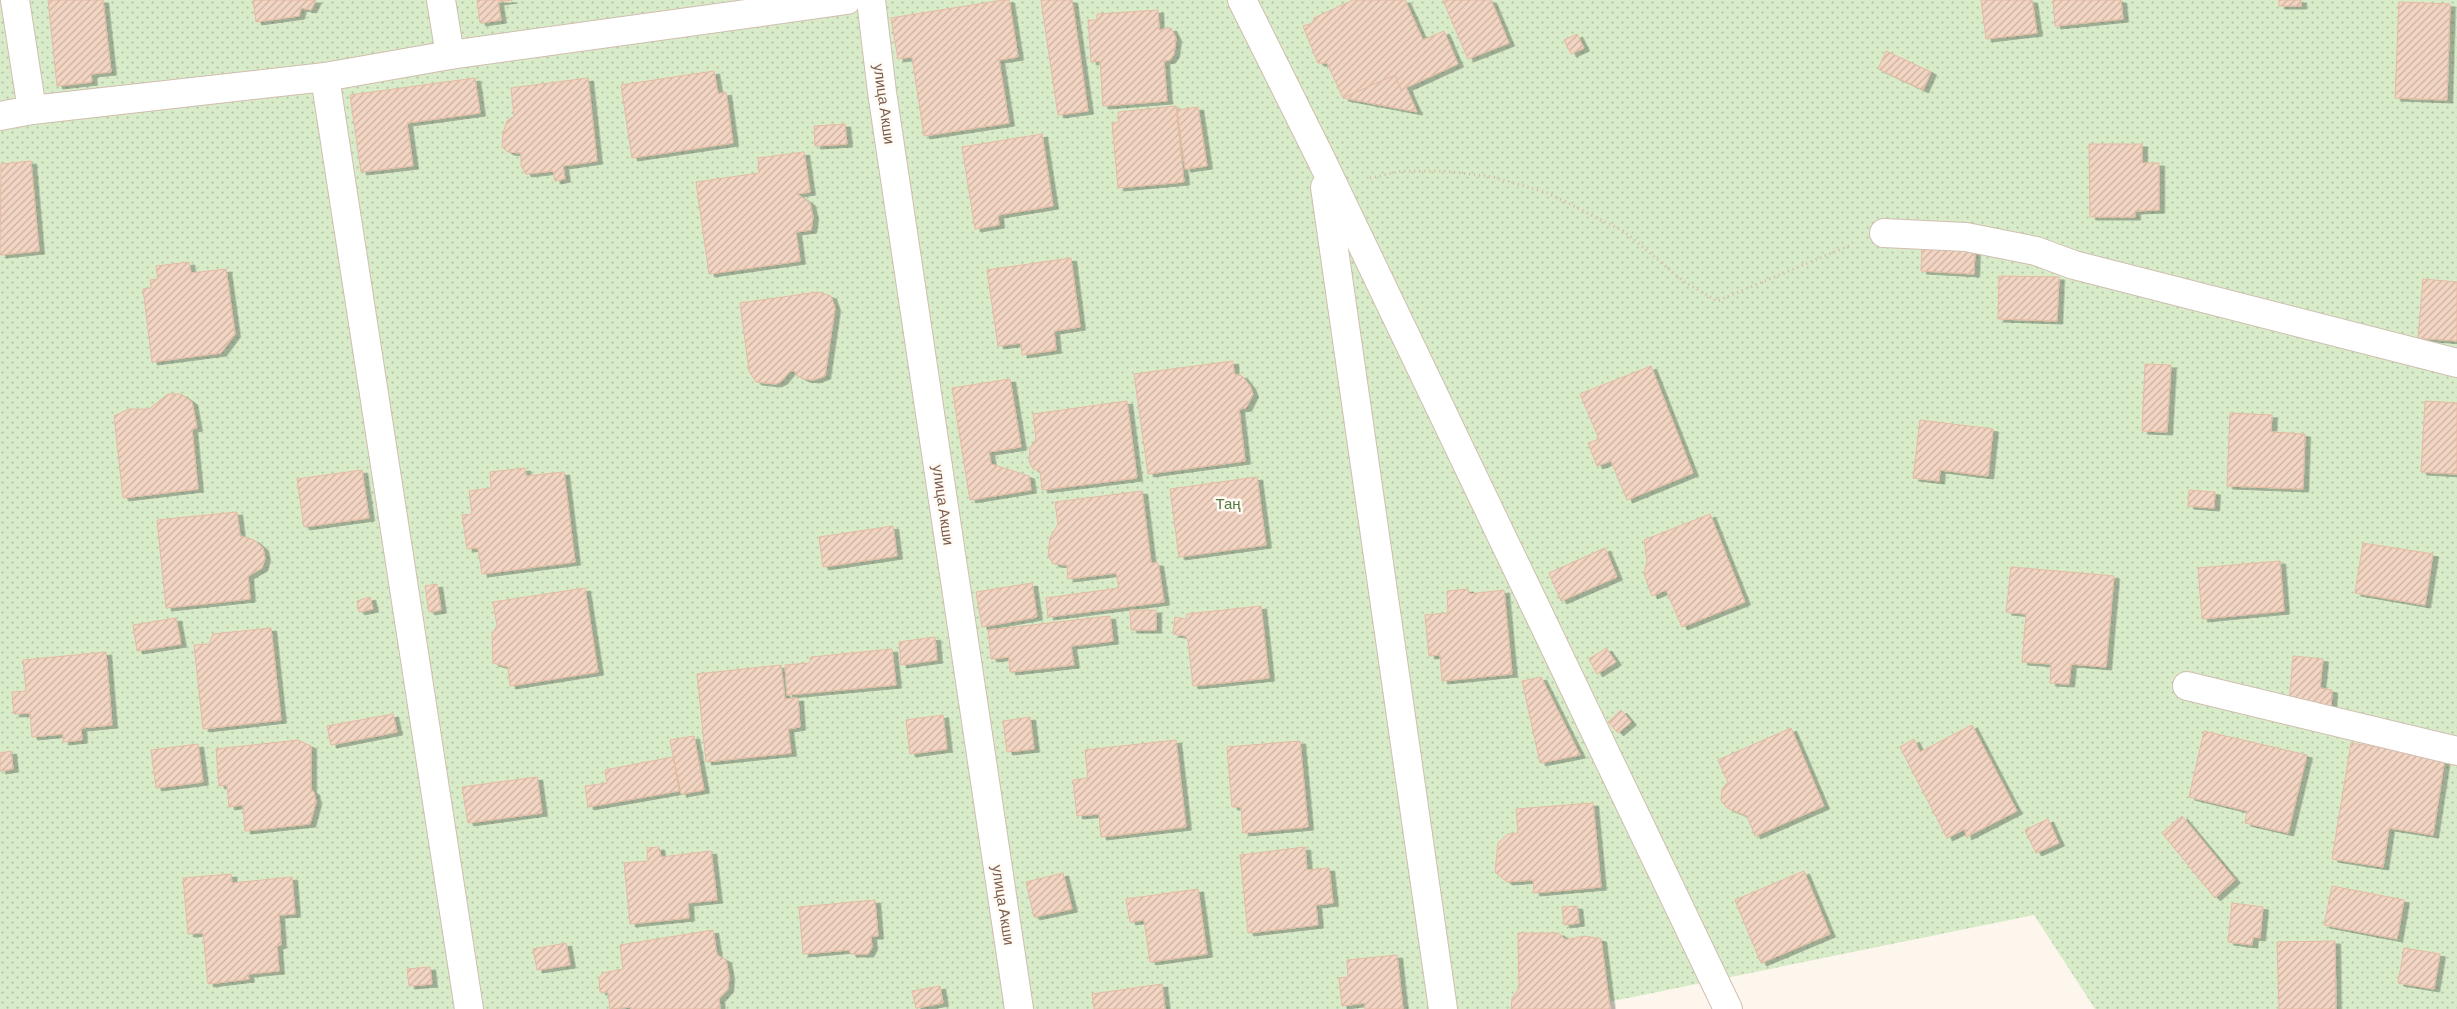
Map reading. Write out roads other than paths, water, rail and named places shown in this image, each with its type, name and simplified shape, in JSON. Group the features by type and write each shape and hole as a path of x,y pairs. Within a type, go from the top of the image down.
{"street":[{"path":"15,0 32,110"},
{"path":"441,0 450,55"},
{"path":"0,116 32,110 325,77 450,55 847,0"},
{"name":"улица Акши","path":"871,0 883,102 1019,1009"},
{"path":"1242,0 1728,1009"},
{"path":"325,77 469,1009"},
{"path":"1320,159 1443,1009"},
{"path":"1884,233 1966,237 2036,251 2074,266 2457,363"},
{"path":"2188,686 2457,751"}],"park label":[{"name":"Таң","path":"1228,504"}]}
